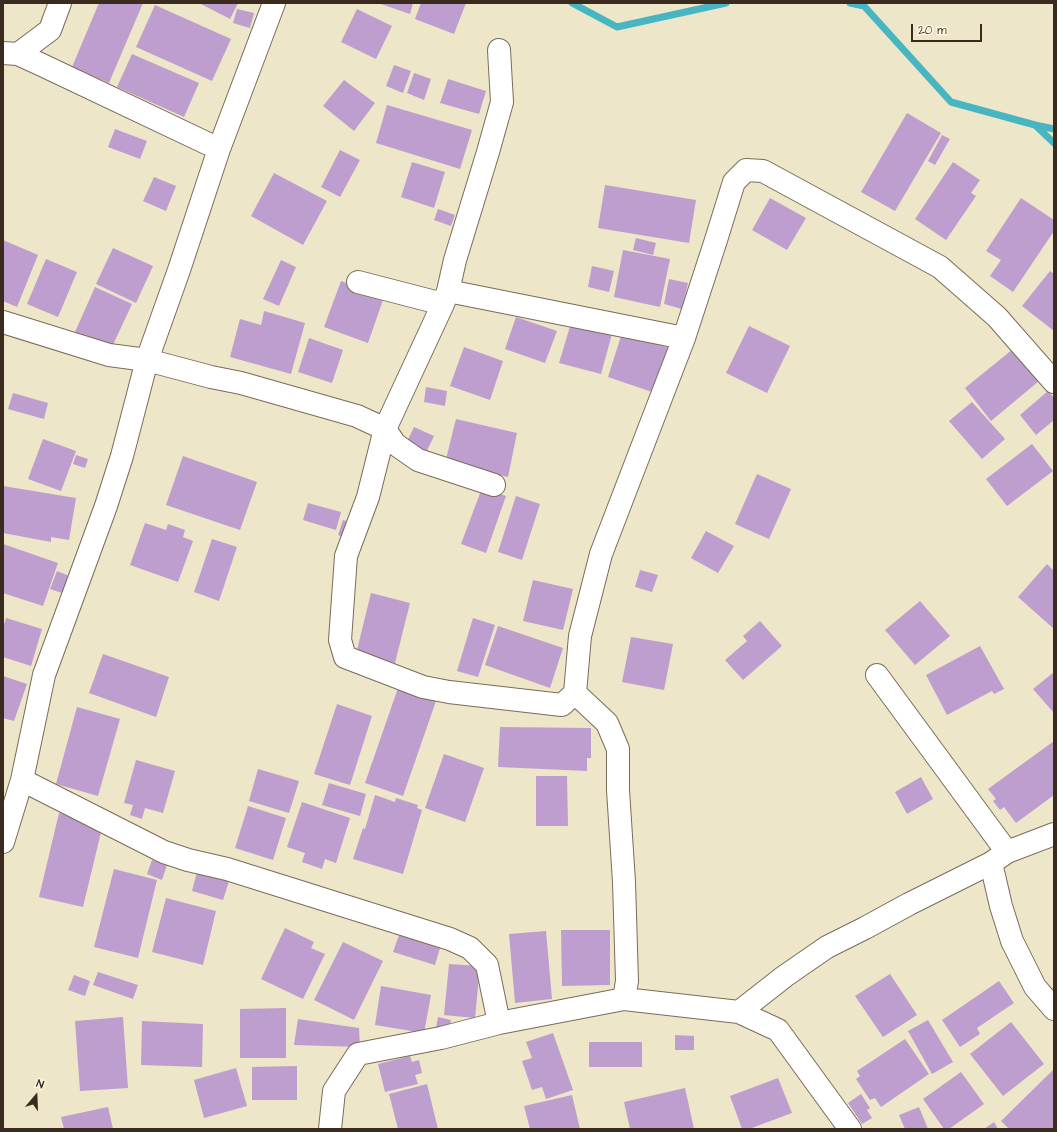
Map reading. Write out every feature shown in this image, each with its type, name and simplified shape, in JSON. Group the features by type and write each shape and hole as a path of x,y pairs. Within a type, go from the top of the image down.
{"street":[{"path":"10,54 50,30 60,3"},
{"path":"3,842 22,780 44,676 106,506 122,456 147,360 179,270 219,149 274,3"},
{"path":"499,50 502,102 455,260 446,298 385,429 368,497 346,556 340,640 345,658 423,687 449,692 562,705 574,693 580,636 601,554 684,338 734,182 746,170 763,171 940,267 997,317 1054,382"},
{"path":"10,54 42,65 219,149"},
{"path":"358,282 684,338"},
{"path":"3,322 109,355 147,360 240,383 357,416 385,429 395,444 418,460 494,485"},
{"path":"877,675 999,858 1001,906 1012,941 1035,986 1054,1009"},
{"path":"574,693 607,723 618,749 618,790 624,882 627,981 624,999"},
{"path":"22,780 164,852 188,860 227,869 450,939 470,948 487,965 499,1023"},
{"path":"739,1012 785,976 827,947 999,858 1054,834"},
{"path":"330,1129 334,1091 358,1054 441,1038 499,1023 624,999 739,1012 778,1030 850,1129"}],"building":[{"path":"99,3 143,3 109,83 72,67"},
{"path":"199,3 238,3 230,19"},
{"path":"378,3 413,3 410,14"},
{"path":"421,3 466,3 454,34 415,19"},
{"path":"155,5 231,39 212,81 136,47"},
{"path":"237,9 254,13 250,28 233,23"},
{"path":"357,9 392,26 376,59 341,42"},
{"path":"132,54 199,83 184,117 117,87"},
{"path":"394,65 411,71 403,93 386,86"},
{"path":"414,73 431,79 424,100 407,93"},
{"path":"448,79 486,91 479,114 440,103"},
{"path":"344,80 375,103 354,131 323,106"},
{"path":"387,105 472,130 460,169 376,143"},
{"path":"907,113 941,133 895,211 861,192"},
{"path":"115,129 147,141 140,159 108,147"},
{"path":"942,135 950,139 935,165 928,161"},
{"path":"340,150 360,160 340,197 321,187"},
{"path":"412,162 445,172 434,208 401,197"},
{"path":"953,162 980,180 971,193 976,196 946,240 915,219"},
{"path":"274,173 327,201 303,245 251,216"},
{"path":"154,177 176,186 166,211 143,201"},
{"path":"605,185 696,200 689,243 598,228"},
{"path":"770,198 806,218 787,250 752,230"},
{"path":"1021,198 1054,220 1054,231 1013,292 990,276 1001,260 986,251"},
{"path":"438,209 455,215 451,226 434,220"},
{"path":"636,238 656,243 653,255 633,250"},
{"path":"3,240 38,255 17,307 3,301"},
{"path":"113,248 153,266 136,303 96,284"},
{"path":"623,250 670,259 660,307 614,297"},
{"path":"46,259 77,272 58,317 27,304"},
{"path":"281,260 296,267 279,306 263,299"},
{"path":"592,266 614,271 609,292 588,287"},
{"path":"1050,271 1054,274 1054,331 1022,306"},
{"path":"669,279 688,283 682,309 664,304"},
{"path":"341,281 384,297 368,343 324,327"},
{"path":"95,287 132,304 111,349 75,332"},
{"path":"264,311 305,323 291,374 230,357 240,319 261,325"},
{"path":"516,317 557,331 545,363 505,349"},
{"path":"571,323 612,334 601,374 559,363"},
{"path":"749,326 790,346 767,393 726,373"},
{"path":"622,333 669,348 655,393 608,377"},
{"path":"309,338 343,350 332,383 298,372"},
{"path":"464,347 503,361 490,400 450,386"},
{"path":"1013,349 1039,381 991,421 965,388"},
{"path":"426,387 447,391 445,406 424,402"},
{"path":"1048,391 1054,398 1054,420 1036,435 1020,415"},
{"path":"13,393 48,403 44,419 8,409"},
{"path":"972,402 1005,439 982,459 949,421"},
{"path":"456,419 517,433 508,477 445,463"},
{"path":"414,427 434,436 425,455 405,446"},
{"path":"43,439 76,451 61,491 28,479"},
{"path":"1032,444 1053,471 1007,506 986,479"},
{"path":"76,455 88,459 85,468 73,464"},
{"path":"183,456 257,482 240,530 166,505"},
{"path":"757,474 791,489 769,539 735,524"},
{"path":"3,486 76,498 69,540 51,537 51,542 3,533"},
{"path":"482,488 506,496 486,553 461,544"},
{"path":"516,496 540,504 522,560 498,552"},
{"path":"308,503 341,512 336,530 303,520"},
{"path":"343,520 357,524 351,540 338,535"},
{"path":"145,523 166,530 168,524 185,530 183,537 193,541 178,582 130,565"},
{"path":"706,531 734,546 718,573 691,558"},
{"path":"212,539 237,547 219,601 194,592"},
{"path":"3,544 58,563 43,606 3,593"},
{"path":"1047,564 1054,571 1054,629 1018,597"},
{"path":"640,570 658,575 652,592 635,587"},
{"path":"57,571 77,579 71,596 50,589"},
{"path":"533,580 573,589 563,630 523,621"},
{"path":"371,593 410,603 395,663 356,654"},
{"path":"920,601 950,636 915,665 885,630"},
{"path":"6,618 42,629 31,666 3,657 3,628"},
{"path":"473,618 495,625 478,677 457,671"},
{"path":"760,621 782,646 743,680 725,660 747,641 743,636"},
{"path":"498,626 563,648 550,688 485,665"},
{"path":"631,637 673,644 664,690 622,682"},
{"path":"980,646 1004,689 994,694 992,691 947,715 926,675"},
{"path":"103,654 169,677 156,717 89,693"},
{"path":"1054,672 1054,713 1033,689"},
{"path":"3,676 27,684 14,721 3,718"},
{"path":"398,688 436,701 403,796 365,783"},
{"path":"337,704 372,716 350,785 314,774"},
{"path":"77,707 120,719 98,796 56,784"},
{"path":"500,727 591,728 591,758 587,758 587,771 498,767"},
{"path":"1054,741 1054,795 1016,823 1004,807 1000,810 993,801 996,799 988,789"},
{"path":"444,754 484,768 465,822 425,808"},
{"path":"136,760 175,771 163,813 145,808 142,819 130,815 133,805 124,803"},
{"path":"258,769 299,781 289,813 249,801"},
{"path":"536,776 567,776 568,826 536,826"},
{"path":"921,777 933,799 907,814 895,792"},
{"path":"329,783 366,794 360,816 322,805"},
{"path":"375,795 395,802 396,798 418,805 417,808 422,810 403,874 353,859 363,828 365,829"},
{"path":"302,802 350,818 336,863 325,859 322,869 302,862 305,853 287,847"},
{"path":"248,806 286,818 273,860 235,848"},
{"path":"59,813 103,824 83,907 39,897"},
{"path":"152,860 167,865 162,880 147,874"},
{"path":"114,869 157,880 138,958 94,947"},
{"path":"197,872 229,881 223,900 192,891"},
{"path":"166,898 216,911 203,965 152,952"},
{"path":"285,928 314,942 311,948 325,954 303,999 261,979"},
{"path":"561,930 610,930 610,985 562,986"},
{"path":"546,931 552,999 515,1003 509,934"},
{"path":"399,935 440,948 435,965 393,952"},
{"path":"343,942 383,961 354,1020 314,1000"},
{"path":"449,964 480,966 475,1018 444,1015"},
{"path":"98,972 138,985 133,999 93,985"},
{"path":"890,974 917,1015 883,1037 855,996"},
{"path":"74,975 90,981 85,996 68,990"},
{"path":"999,981 1014,1003 977,1028 980,1034 960,1047 942,1020"},
{"path":"381,986 431,995 424,1033 375,1025"},
{"path":"286,1008 286,1058 240,1058 240,1009"},
{"path":"123,1017 128,1088 80,1091 75,1021"},
{"path":"438,1017 451,1020 447,1037 435,1034"},
{"path":"298,1019 359,1028 360,1047 294,1045"},
{"path":"928,1020 953,1062 932,1074 908,1031"},
{"path":"142,1021 203,1024 202,1067 141,1065"},
{"path":"1011,1022 1044,1064 1003,1096 970,1054"},
{"path":"553,1033 573,1090 546,1099 542,1087 532,1090 522,1061 532,1058 526,1042"},
{"path":"675,1035 694,1036 694,1050 675,1050"},
{"path":"905,1039 929,1074 881,1107 875,1098 870,1100 856,1079 860,1076 857,1071"},
{"path":"589,1042 642,1042 642,1067 589,1067"},
{"path":"410,1056 412,1062 419,1060 422,1073 415,1075 418,1084 385,1092 378,1064"},
{"path":"297,1066 297,1100 252,1100 252,1067"},
{"path":"236,1068 247,1106 204,1118 194,1080"},
{"path":"1053,1070 1054,1129 1009,1129 1001,1121"},
{"path":"961,1072 984,1104 949,1129 944,1129 923,1099"},
{"path":"778,1078 792,1113 749,1129 742,1129 730,1096"},
{"path":"427,1084 438,1129 398,1129 389,1094"},
{"path":"685,1088 694,1129 630,1129 624,1102"},
{"path":"861,1094 870,1108 867,1110 872,1118 862,1124 848,1103"},
{"path":"572,1095 580,1129 530,1129 524,1106"},
{"path":"108,1107 113,1129 64,1129 61,1117"},
{"path":"919,1107 928,1129 905,1129 899,1115"},
{"path":"994,1122 998,1129 984,1129"}],"waterway":[{"path":"572,3 617,27 726,3"},
{"path":"850,3 864,6 951,102 1054,129"},
{"path":"1035,125 1054,143"}]}
